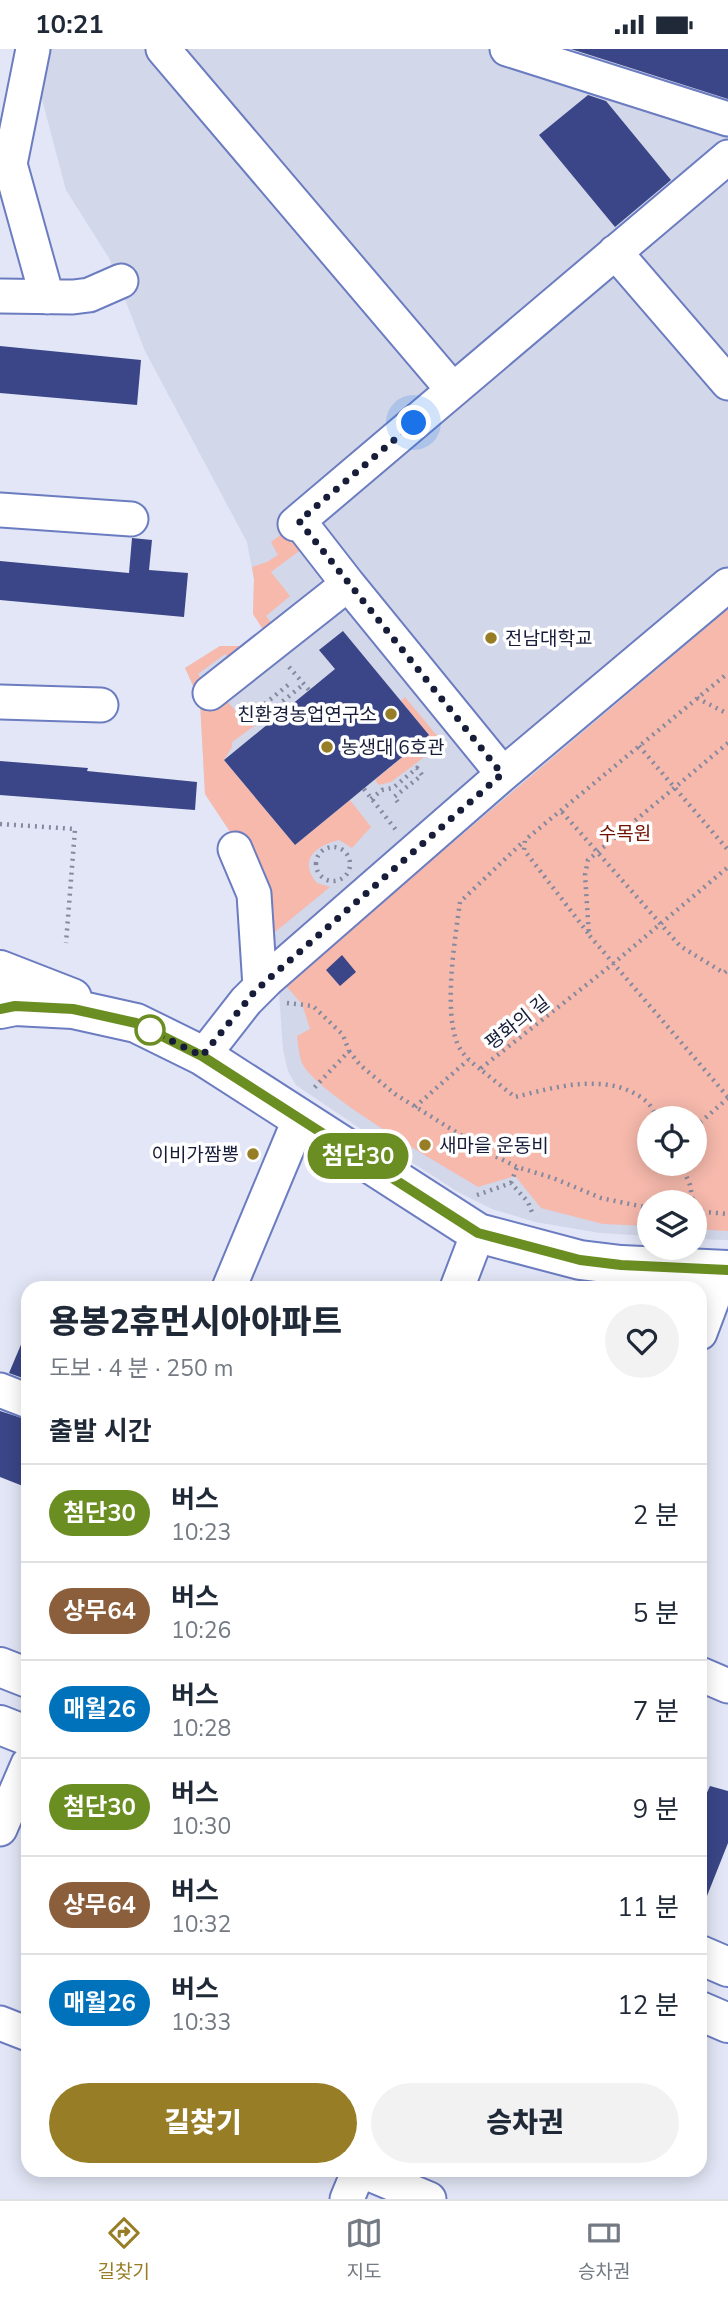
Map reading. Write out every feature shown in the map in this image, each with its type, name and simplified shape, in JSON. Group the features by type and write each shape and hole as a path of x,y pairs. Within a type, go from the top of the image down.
{"main road":[{"path":"0,970 136,1023 307,1103 475,1215 580,1260 621,1265 726,1270"},
{"path":"0,1009 15,1006 73,1009 136,1023"},
{"path":"0,1667 21,1675"},
{"path":"0,1725 21,1733"},
{"path":"707,1958 728,1967"},
{"path":"707,2014 728,2022"}],"street":[{"path":"33,49 10,164 47,297"},
{"path":"163,49 453,390"},
{"path":"507,49 728,119"},
{"path":"502,774 297,522 728,157"},
{"path":"615,252 728,383"},
{"path":"0,296 89,295 121,281"},
{"path":"0,510 131,519"},
{"path":"210,693 348,584"},
{"path":"202,1056 274,995 502,774 728,585"},
{"path":"0,702 101,705"},
{"path":"235,849 254,894 274,995"},
{"path":"232,1281 307,1103"},
{"path":"459,1281 475,1215"},
{"path":"707,1315 726,1270"},
{"path":"0,1390 21,1398"},
{"path":"707,1677 728,1686"},
{"path":"0,1829 21,1780"},
{"path":"0,2023 21,2031"},
{"path":"347,2199 357,2177"},
{"path":"377,2177 429,2199"}],"path":[{"path":"288,667 309,690"},
{"path":"480,1069 468,1060 458,1046 452,1027 453,972 460,902 525,840 728,673"},
{"path":"288,685 256,711 262,718 304,684"},
{"path":"697,698 728,714"},
{"path":"589,935 585,876 588,860 728,743"},
{"path":"639,746 728,850"},
{"path":"371,799 382,790 393,788 417,768 422,775 394,797 400,804"},
{"path":"364,789 401,836"},
{"path":"562,812 680,946 724,973 728,970"},
{"path":"0,824 75,829 66,943"},
{"path":"525,840 524,850 589,935 728,1098 707,1116"},
{"path":"326,849 338,849 348,857 349,870 340,880 327,880 318,872 317,859 326,849"},
{"name":"평화의 길","path":"650,1106 647,1101 620,1086 571,1084 515,1097 480,1069 614,963 728,867"},
{"path":"274,995 313,1006 343,1035 349,1051 360,1065 415,1107 459,1135 517,1167 601,1198 637,1205"},
{"path":"307,1103 349,1051"},
{"path":"415,1107 468,1060"},
{"path":"475,1215 511,1183 517,1167"},
{"path":"511,1183 528,1202 537,1225"},
{"path":"707,1213 728,1214"}],"shaded area":[{"name":"전남대학교","path":"47,49 728,49 728,1240 707,1239 707,1190 637,1190 637,1235 600,1233 535,1222 492,1209 458,1192 296,1085 288,1071 283,1050 278,978 244,853 205,794 200,701 185,668 220,646 245,646 264,631 253,614 254,579 247,542 145,351 109,258 66,190 39,88"}],"green space":[{"path":"299,521 314,540 271,572 290,596 266,616 276,629 233,663 225,654 198,674 209,688 223,696 238,714 248,709 260,722 232,742 224,760 295,845 350,800 371,827 352,848 339,840 316,850 309,861 312,875 317,883 330,887 264,941 244,853 205,794 200,701 185,668 220,646 245,646 264,631 253,614 252,567 278,555 271,542"},
{"name":"수목원","path":"728,609 728,1231 707,1230 707,1190 637,1190 637,1225 603,1224 541,1208 515,1176 478,1187 355,1110 312,1077 302,1063 299,1053 297,1036 310,1029 302,1004 285,985"},
{"path":"405,697 443,743 391,782 379,785 375,780 429,735 401,701"}],"building":[{"path":"571,49 728,49 728,99"},
{"path":"588,95 606,101 671,180 615,227 539,135"},
{"path":"0,346 141,360 137,405 0,393"},
{"path":"132,538 152,540 149,570 188,573 184,617 0,600 0,561 129,573"},
{"name":"농생대 6호관","path":"343,631 429,735 295,845 224,760 335,669 319,650"},
{"path":"0,761 88,768 87,771 197,782 195,810 0,795"},
{"path":"342,955 356,972 340,986 326,970"},
{"path":"21,1345 21,1377 9,1373"},
{"path":"0,1411 21,1418 21,1485 0,1477"},
{"path":"710,1786 728,1791 728,1843 707,1896 707,1793"}],"bus line":[{"name":"첨단30","path":"0,1009 15,1006 73,1009 136,1023 202,1056 478,1233 580,1260 621,1265 728,1270"}],"place":[{"name":"전남대학교","path":"491,638"},
{"name":"친환경농업연구소","path":"391,714"},
{"name":"농생대 6호관","path":"327,747"},
{"name":"새마을 운동비","path":"425,1145"},
{"name":"이비가짬뽕","path":"253,1154"}],"route":[{"path":"150,1030 202,1056 255,991 502,774 299,521 414,423"}]}
